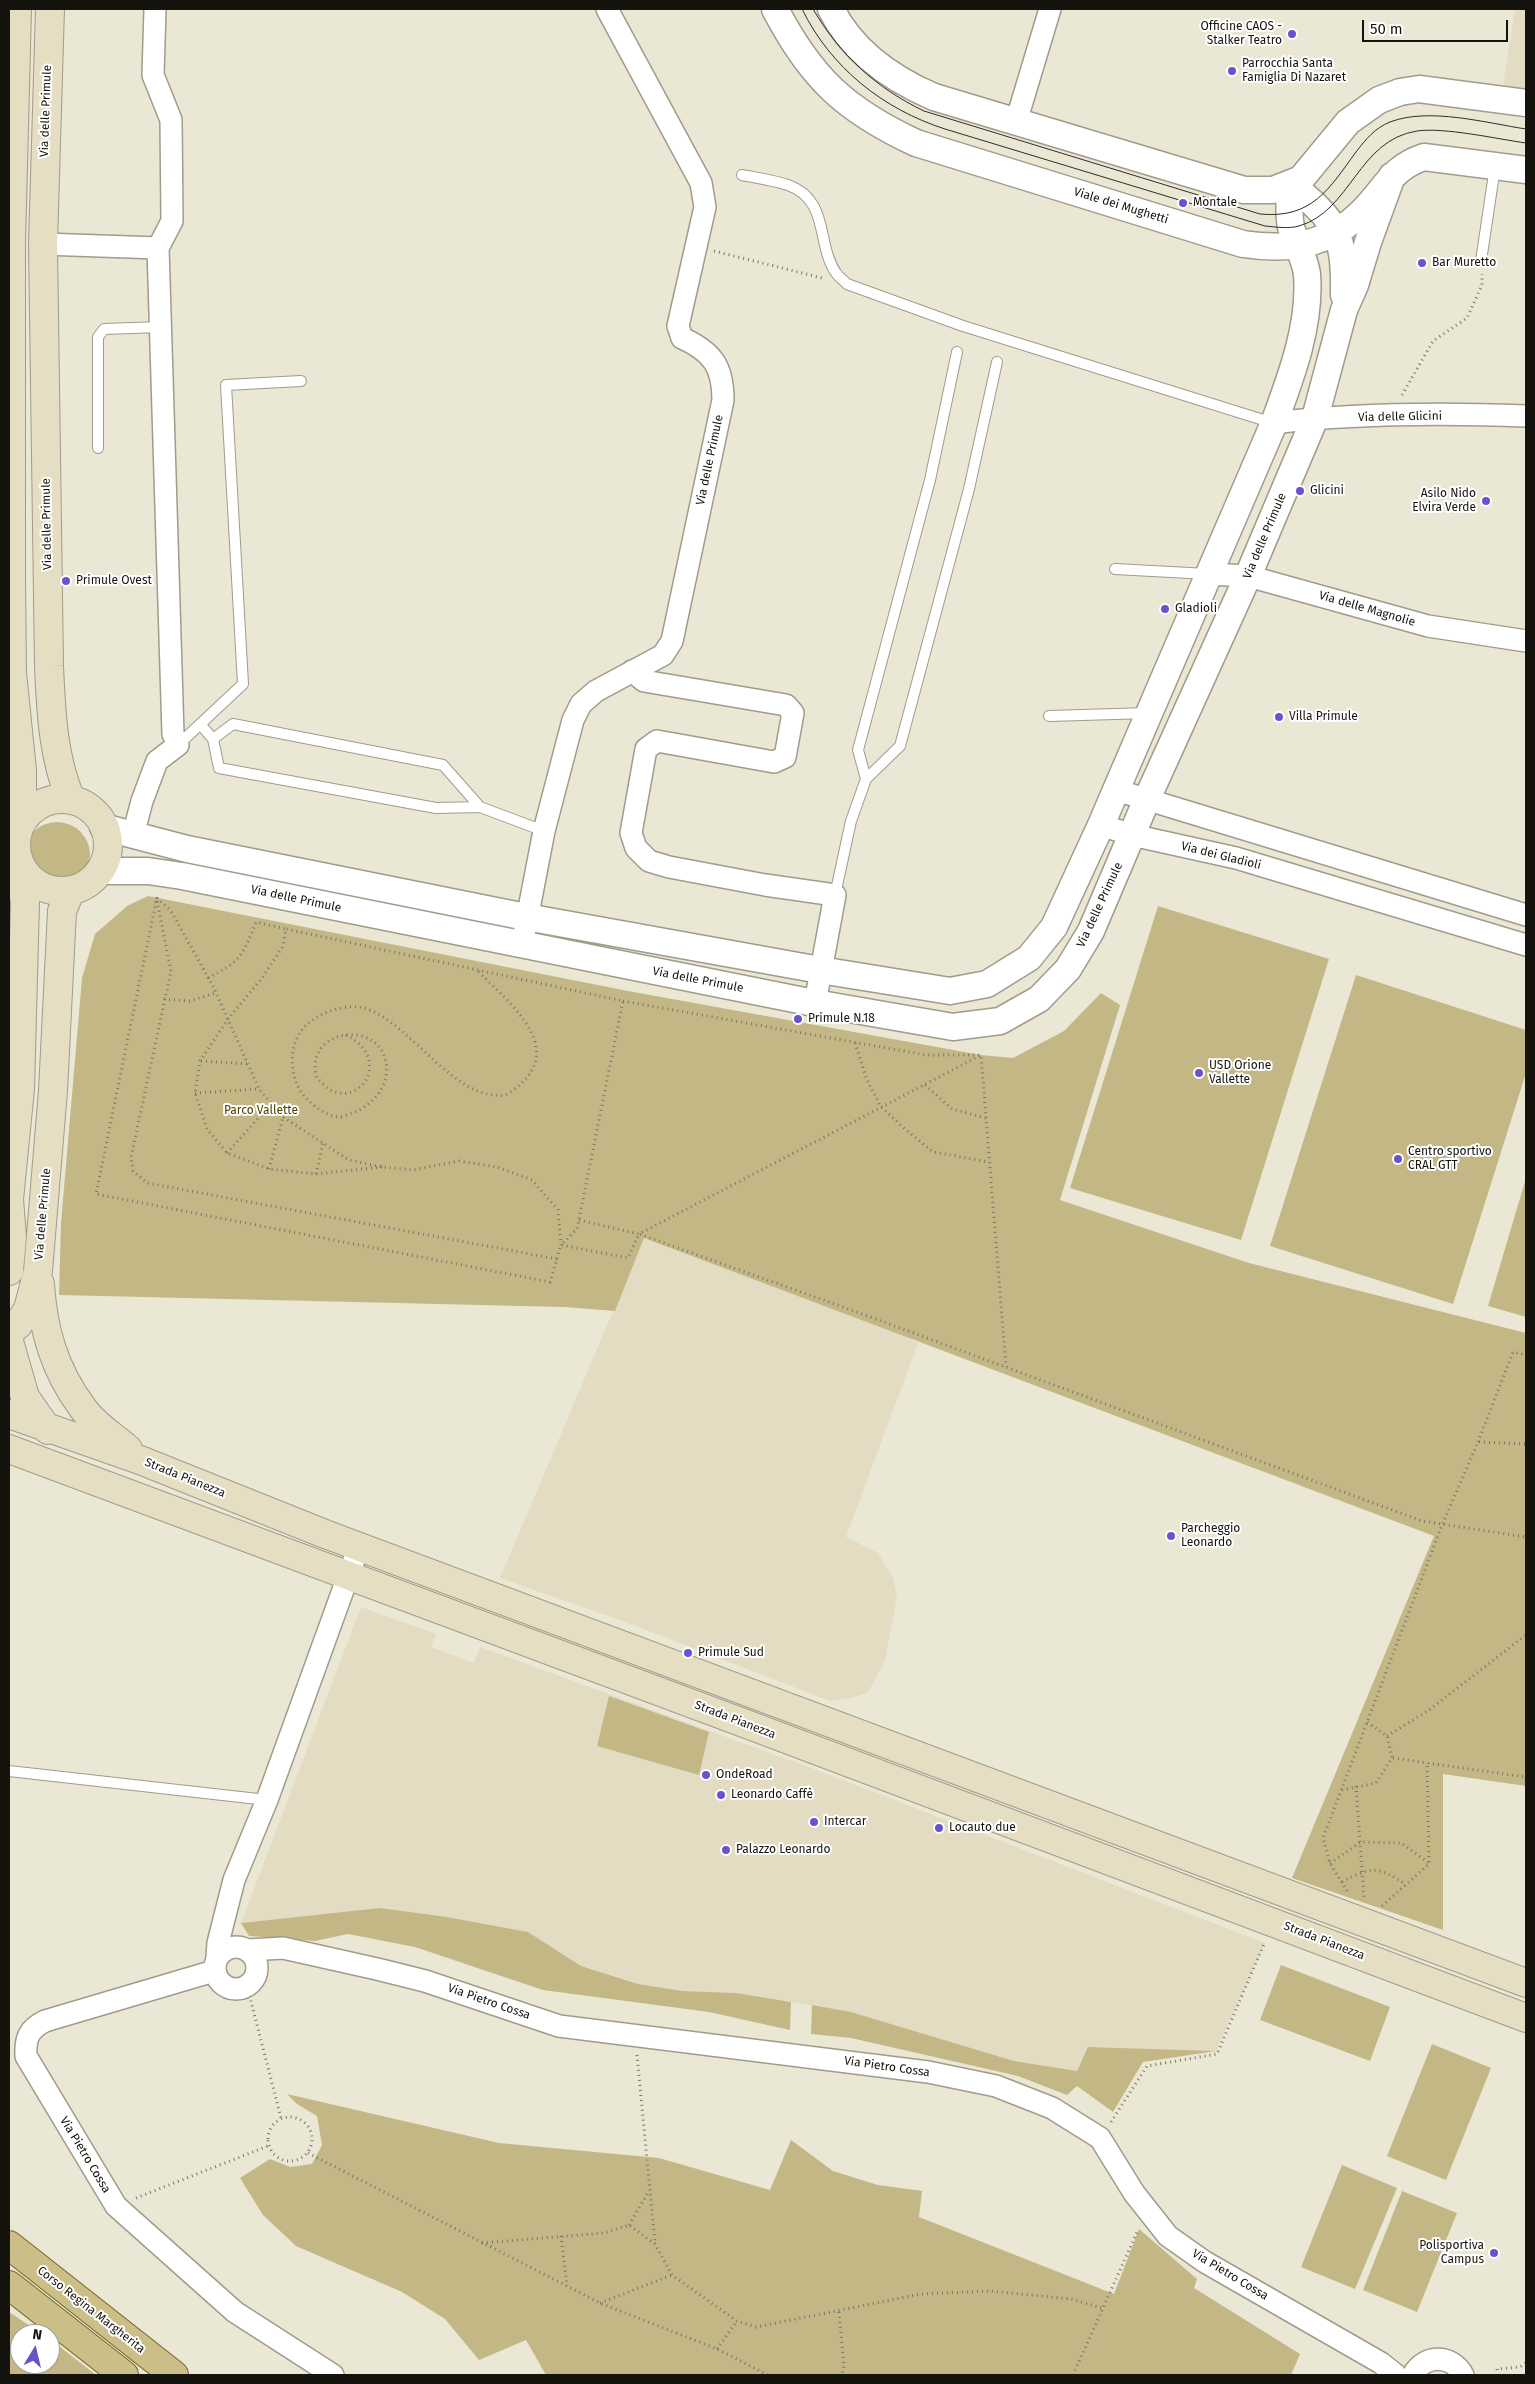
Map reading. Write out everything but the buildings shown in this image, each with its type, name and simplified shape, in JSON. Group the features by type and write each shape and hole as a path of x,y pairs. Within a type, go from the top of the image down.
{"main road":[{"path":"9,1272 12,1237 9,1199 20,1090 25,904 16,842 22,821 22,770 12,673 10,244 17,9"},
{"name":"Via delle Primule","path":"50,9 44,244 50,701 57,759 62,780 71,800"},
{"path":"10,244 44,244"},
{"path":"19,863 27,875 38,884 51,890 71,890 80,888 92,880 99,871 107,853 107,837 103,827 91,810 71,800 47,802 33,810 22,821"},
{"name":"Via delle Primule","path":"9,1332 18,1325 28,1310 38,1270 53,1091 62,911 71,890"},
{"name":"Via delle Primule","path":"38,1270 46,1336 62,1374 82,1408 140,1460"},
{"path":"9,1341 25,1397 45,1427 95,1467 154,1502"},
{"name":"Strada Pianezza","path":"9,1414 140,1460 359,1546 1526,1983"},
{"name":"Strada Pianezza","path":"9,1449 1526,2018"},
{"name":"Corso Regina Margherita","path":"9,2246 174,2375"},
{"path":"9,2285 124,2375"}],"street":[{"path":"133,835 156,761 178,745 173,734 158,248 172,221 171,120 153,75 155,9"},
{"name":"Via delle Primule","path":"522,945 544,831 573,720 581,704 596,691 663,655 672,641 723,400 723,382 717,363 697,345 682,338 678,326 704,206 701,183 607,9"},
{"name":"Viale dei Mughetti","path":"775,9 793,43 814,72 850,105 883,127 916,143 1243,244 1272,248 1298,246 1319,240 1336,232 1357,217 1392,176 1407,162 1424,157 1526,170"},
{"path":"830,9 837,21 877,65 906,85 934,98 1244,190 1272,190 1301,179 1348,122 1379,100 1400,92 1419,89 1526,103"},
{"path":"1016,122 1050,9"},
{"name":"Via delle Primule","path":"99,871 148,871 182,876 815,1003 952,1027 1000,1021 1039,999 1068,969 1091,931 1147,799 1248,576 1315,418 1344,310 1355,285 1368,242 1392,176"},
{"path":"103,827 194,851 526,917 820,970 950,991 987,984 1029,958 1054,927 1101,825 1274,423 1291,376 1306,307 1307,273 1289,213 1290,184"},
{"name":"Via delle Primule","path":"1290,184 1324,212 1336,232 1344,262 1344,310"},
{"path":"44,244 158,248"},
{"name":"Via delle Glicini","path":"1274,423 1315,418 1483,414 1526,416"},
{"name":"Via delle Magnolie","path":"1209,574 1248,576 1428,626 1526,642"},
{"path":"632,671 644,681 786,705 793,713 785,757 774,762 657,741 646,750 631,834 636,848 649,861 669,867 765,886 835,895 815,1003"},
{"name":"Via dei Gladioli","path":"1101,825 1132,835 1236,858 1517,942 1522,914 1116,790"},
{"path":"1341,888 1350,861"},
{"path":"216,1964 218,1943 234,1880 267,1800 359,1546"},
{"path":"1122,1865 1131,1835"},
{"path":"227,1910 232,1936 247,1963"},
{"name":"Via Pietro Cossa","path":"333,2375 236,2312 116,2206 26,2056 28,2034 34,2026 216,1964 226,1949 247,1963 306,1954 425,1980 559,2026 928,2072 996,2086 1052,2108 1100,2138 1147,2211 1168,2236 1205,2262 1389,2369 1417,2370 1432,2359 1441,2359 1464,2372"},
{"name":"Via Pietro Cossa","path":"216,1964 218,1980 226,1987 236,1989 247,1963"}],"lane":[{"path":"1481,260 1496,166"},
{"path":"742,175 789,185 807,196 820,218 828,256 836,273 847,284 971,328 1274,423"},
{"path":"98,448 98,336 104,329 161,327"},
{"path":"866,779 858,750 930,480 957,352"},
{"path":"835,895 852,819 866,779 900,746 969,489 997,362"},
{"path":"178,745 243,684 226,385 301,381"},
{"path":"1115,569 1209,574"},
{"path":"1049,716 1149,713"},
{"path":"200,724 214,739 219,768 436,808 480,807 544,831"},
{"path":"214,739 233,724 443,765 480,807"},
{"path":"9,1772 267,1800"}],"path":[{"path":"696,246 847,284"},
{"path":"1390,417 1433,341 1468,318 1482,285 1481,260"},
{"path":"157,898 171,911 216,992 250,1064 259,1089 283,1117 349,1160 382,1167 414,1170 459,1161 497,1167 532,1180 558,1210 561,1245 550,1282 96,1194 157,898"},
{"path":"157,898 170,970 131,1157 133,1171 147,1183 557,1259"},
{"path":"208,978 226,969 244,953 256,922 623,1001 926,1055 981,1055"},
{"path":"286,929 283,946 262,978 228,1019 200,1061 195,1094 207,1129 227,1153 269,1169 316,1174 382,1167"},
{"path":"346,1035 364,1048 370,1064 368,1079 358,1090 343,1094 328,1089 317,1078 315,1062 319,1049 330,1039 346,1035 357,1035 371,1040 383,1054 387,1074 380,1093 366,1108 340,1117 317,1109 302,1095 293,1075 292,1053 301,1031 320,1014 349,1006 374,1011 402,1032 458,1080 482,1094 505,1096 524,1083 535,1067 537,1046 527,1021 477,969"},
{"path":"164,999 189,1001 216,992"},
{"path":"561,1245 577,1229 623,1001"},
{"path":"855,1043 867,1080 881,1107 933,1152 989,1162"},
{"path":"561,1245 628,1258 639,1234 981,1055"},
{"path":"981,1055 1006,1367"},
{"path":"200,1061 250,1064"},
{"path":"924,1084 952,1109 986,1118"},
{"path":"195,1094 259,1089"},
{"path":"227,1153 272,1103"},
{"path":"269,1169 283,1117"},
{"path":"316,1174 323,1143"},
{"path":"579,1220 639,1234 1422,1520 1442,1525 1526,1537"},
{"path":"1352,1899 1330,1862 1324,1838 1442,1525 1478,1442 1513,1352 1526,1355"},
{"path":"1478,1442 1526,1444"},
{"path":"1387,1736 1429,1710 1526,1635"},
{"path":"1341,1790 1376,1783 1392,1758 1387,1736 1367,1722"},
{"path":"1392,1758 1526,1777"},
{"path":"1379,1909 1429,1864 1427,1763"},
{"path":"1356,1786 1365,1904"},
{"path":"1330,1862 1361,1842 1401,1843 1429,1864"},
{"path":"1342,1882 1362,1871 1388,1872 1406,1885"},
{"path":"1100,2138 1147,2066 1217,2054 1274,1922"},
{"path":"247,1963 281,2118"},
{"path":"635,2035 655,2244 672,2275 737,2321 756,2327 839,2312 921,2294 990,2291 1071,2299 1102,2308"},
{"path":"296,2117 309,2126 313,2139 308,2153 298,2161 286,2162 275,2156 268,2146 268,2134 272,2125 281,2118 296,2117"},
{"path":"116,2206 268,2146"},
{"path":"308,2153 600,2303 717,2349 768,2375"},
{"path":"482,2243 604,2233 629,2225 649,2190"},
{"path":"1073,2375 1147,2211"},
{"path":"629,2225 655,2244"},
{"path":"561,2236 567,2286"},
{"path":"600,2303 672,2275"},
{"path":"839,2312 844,2366 842,2375"},
{"path":"717,2349 737,2321"},
{"path":"1498,2375 1496,2369 1520,2367 1526,2363"}],"shaded area":[{"path":"1515,9 1526,9 1526,103 1501,99"},
{"path":"644,1238 895,1331 918,1343 846,1537 878,1553 893,1578 897,1597 885,1661 868,1692 851,1698 830,1701 623,1621 500,1578"},
{"path":"361,1607 436,1634 431,1647 474,1663 480,1647 814,1769 1265,1943 1216,2051 1088,2047 1077,2071 1014,2061 851,2012 736,1993 682,1991 638,1984 581,1966 528,1932 447,1917 380,1908 241,1923"}],"green space":[{"path":"51,822 63,822 75,827 85,837 90,849 88,868 75,883 63,888 51,888 39,883 29,873 24,861 24,849 29,837 39,827"},
{"name":"Parco Vallette","path":"148,896 628,991 981,1055 1013,1058 1064,1031 1101,993 1120,1005 1060,1200 1249,1263 1526,1333 1526,1786 1443,1774 1443,1930 1292,1878 1434,1536 644,1238 615,1311 565,1307 59,1295 61,1223 82,978 95,934 127,906"},
{"name":"USD Orione Vallette","path":"1158,906 1329,959 1241,1240 1070,1188"},
{"name":"Centro sportivo CRAL GTT","path":"1356,975 1526,1030 1526,1073 1453,1304 1270,1246"},
{"path":"1526,1178 1526,1317 1488,1306"},
{"path":"609,1696 709,1732 699,1775 597,1746"},
{"path":"380,1908 447,1917 528,1932 581,1966 638,1984 682,1991 736,1993 791,2002 790,2030 709,2012 543,1990 415,1947 348,1934 315,1941 249,1936 241,1923"},
{"path":"1281,1965 1390,2007 1370,2061 1260,2020"},
{"path":"812,2005 851,2012 1014,2061 1077,2071 1088,2047 1216,2051 1143,2062 1113,2112 1077,2086 1067,2095 1018,2076 851,2038 811,2034"},
{"path":"1432,2044 1491,2068 1446,2180 1387,2156"},
{"path":"287,2094 499,2143 659,2158 770,2190 791,2140 833,2171 878,2185 922,2191 919,2217 1114,2294 1139,2229 1197,2279 1194,2288 1300,2354 1291,2375 546,2375 526,2340 479,2360 445,2319 402,2292 296,2246 263,2215 240,2178 270,2159 290,2167 312,2164 322,2145 317,2116 297,2104"},
{"path":"1342,2165 1397,2188 1355,2289 1301,2267"},
{"path":"1402,2191 1457,2213 1417,2312 1363,2290"},
{"path":"9,2312 27,2324 10,2324 10,2374 60,2374 60,2347 96,2375 9,2375"}],"tram line":[{"path":"802,9 828,50 861,84 880,98 922,121 1265,226 1295,227 1317,218 1344,192 1367,161 1397,137 1428,130 1471,134 1526,143"},
{"path":"813,9 835,41 861,69 890,92 924,111 1260,214 1293,212 1317,199 1337,178 1367,138 1380,127 1390,122 1405,118 1440,116 1526,129"}],"place":[{"name":"Officine CAOS - Stalker Teatro","path":"1292,34"},
{"name":"Parrocchia Santa Famiglia Di Nazaret","path":"1232,71"},
{"name":"Montale","path":"1183,203"},
{"name":"Bar Muretto","path":"1422,263"},
{"name":"Glicini","path":"1300,491"},
{"name":"Asilo Nido Elvira Verde","path":"1486,501"},
{"name":"Primule Ovest","path":"66,581"},
{"name":"Gladioli","path":"1165,609"},
{"name":"Villa Primule","path":"1279,717"},
{"name":"Primule N.18","path":"798,1019"},
{"name":"USD Orione Vallette","path":"1199,1073"},
{"name":"Centro sportivo CRAL GTT","path":"1398,1159"},
{"name":"Parcheggio Leonardo","path":"1171,1536"},
{"name":"Primule Sud","path":"688,1653"},
{"name":"OndeRoad","path":"706,1775"},
{"name":"Leonardo Caffè","path":"721,1795"},
{"name":"Intercar","path":"814,1822"},
{"name":"Locauto due","path":"939,1828"},
{"name":"Palazzo Leonardo","path":"726,1850"},
{"name":"Polisportiva Campus","path":"1494,2253"}]}
